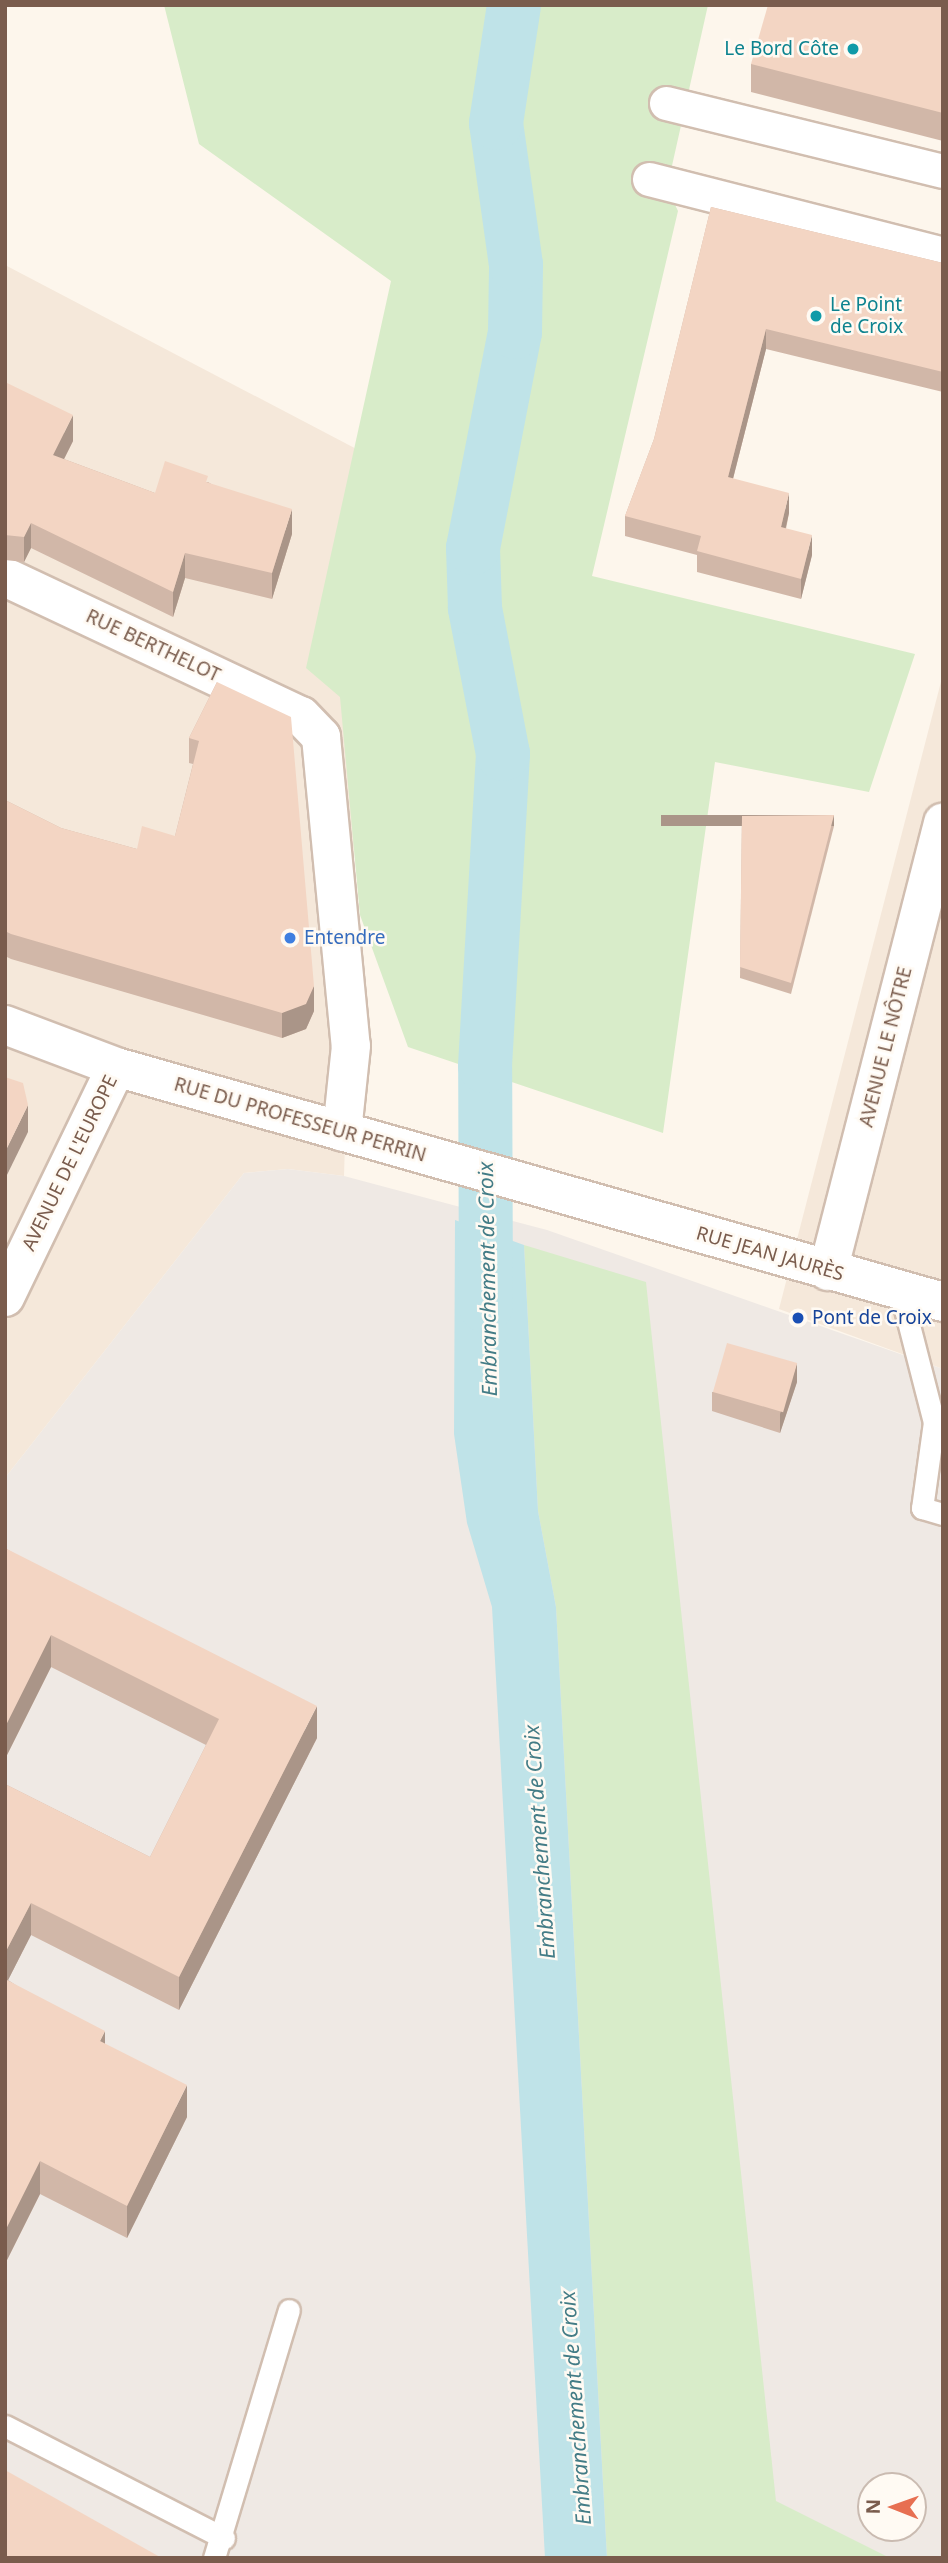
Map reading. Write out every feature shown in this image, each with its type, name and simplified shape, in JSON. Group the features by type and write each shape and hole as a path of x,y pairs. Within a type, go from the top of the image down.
{"street":[{"path":"666,103 943,171"},
{"path":"649,179 943,254"},
{"name":"RUE BERTHELOT","path":"5,577 301,716 321,737 327,769 351,1046 342,1132"},
{"name":"AVENUE LE NÔTRE","path":"828,1271 943,822"},
{"name":"RUE DU PROFESSEUR PERRIN","path":"5,1026 117,1067 598,1206"},
{"name":"AVENUE DE L'EUROPE","path":"5,1297 117,1067"},
{"name":"RUE JEAN JAURÈS","path":"598,1206 943,1302"}],"lane":[{"path":"900,1290 934,1422 922,1508 943,1514"},
{"path":"214,2558 224,2538 289,2310"},
{"path":"5,2427 224,2538"}],"shaded area":[{"path":"5,265 366,454 344,1176 288,1169 244,1173 5,1478"},
{"path":"943,674 943,1369 779,1309"},
{"path":"288,1169 344,1176 547,1230 943,1369 943,2558 5,2558 5,1478 244,1173"}],"green space":[{"path":"164,5 708,5 667,188 678,211 592,576 915,654 869,792 715,762 663,1133 408,1047 360,915 340,697 306,668 391,281 199,144"},
{"path":"524,1245 646,1282 776,2501 890,2558 607,2558 556,1607 538,1511"}],"water":[{"path":"455,1220 524,1245 538,1511 556,1607 607,2558 545,2558 492,1607 467,1523 454,1434"}],"building":[{"name":"Le Bord Côte","path":"768,5 943,5 943,113 751,64"},
{"name":"Le Point de Croix","path":"711,207 943,263 943,372 766,329 728,477 789,493 781,527 812,535 801,579 697,551 701,536 625,516 654,439"},
{"path":"5,382 73,415 53,455 155,493 165,461 208,476 206,482 292,509 272,573 185,553 173,592 31,523 24,537 5,535"},
{"path":"217,682 291,717 314,986 306,1004 282,1013 5,931 5,800 61,828 137,849 142,826 175,836 199,741 189,738"},
{"path":"834,815 791,983 740,967 742,816"},
{"path":"5,1077 23,1083 28,1105 5,1152"},
{"path":"727,1343 797,1363 783,1412 713,1392"},
{"path":"5,1548 317,1706 179,1977 31,1903 5,1953 5,1784 150,1857 219,1719 51,1635 5,1727"},
{"path":"5,1979 105,2031 100,2041 187,2085 127,2206 40,2161 5,2231"},
{"path":"5,2470 160,2557 160,2558 5,2558"}],"waterway":[{"name":"Embranchement de Croix","path":"486,1306 485,1066 503,754 475,608 473,548 515,332 516,265 496,123 514,5"}],"place":[{"name":"Le Bord Côte","path":"853,49"},
{"name":"Le Point de Croix","path":"816,316"},
{"name":"Entendre","path":"290,938"},
{"name":"Pont de Croix","path":"798,1318"}]}
